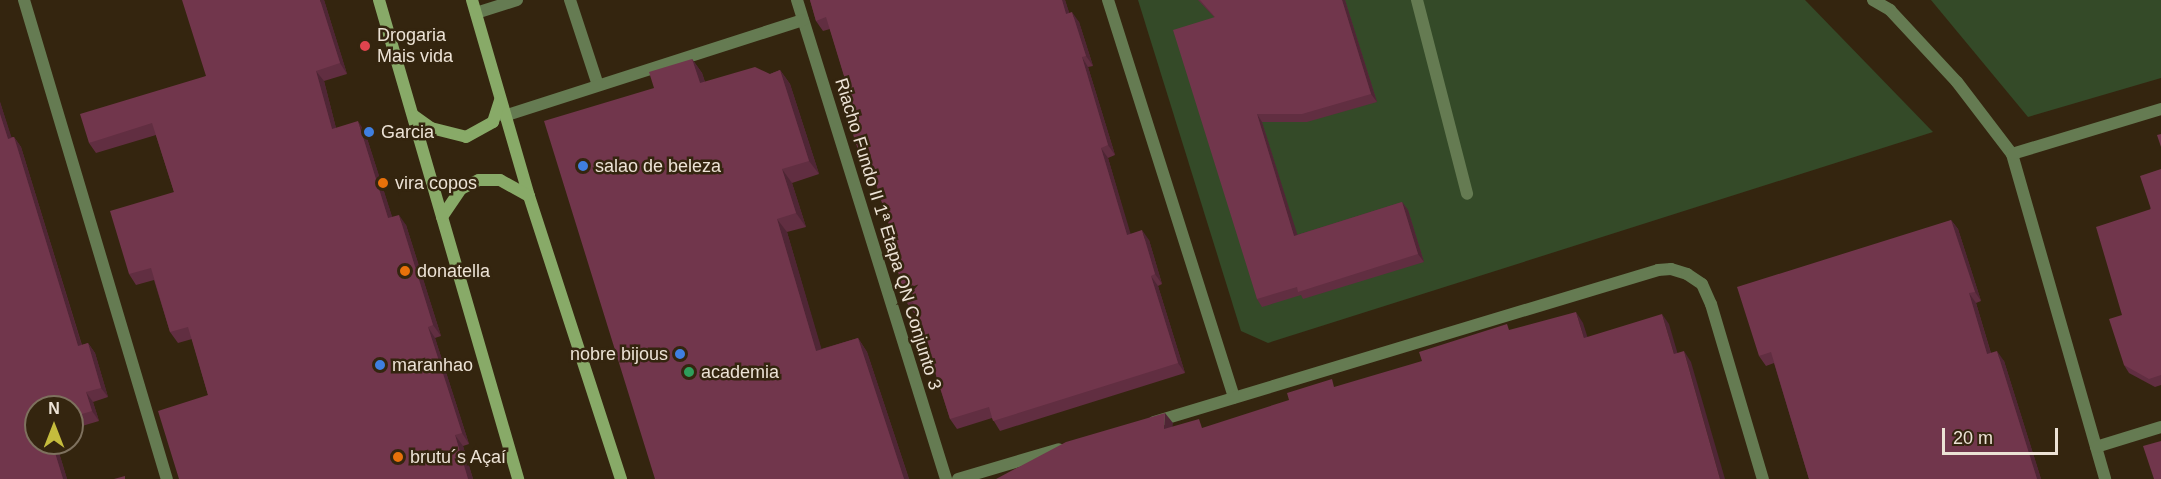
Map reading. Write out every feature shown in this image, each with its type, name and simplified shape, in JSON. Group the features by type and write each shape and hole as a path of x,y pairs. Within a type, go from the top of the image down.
{"main road":[{"path":"379,0 518,479"},
{"path":"472,0 504,116 621,479"},
{"path":"413,115 430,128 466,137 493,122 500,100"},
{"path":"442,217 461,189 479,180 500,180 529,196"}],"street":[{"path":"476,13 517,0"},
{"path":"570,0 598,85"},
{"name":"Riacho Fundo II 1ª Etapa QN Conjunto 3","path":"797,0 946,479"},
{"path":"1108,0 1234,398"},
{"path":"1417,0 1467,194"},
{"path":"1873,0 1890,10 1957,82 2012,153 2105,479"},
{"path":"27,1 167,479"},
{"path":"504,116 803,20"},
{"path":"2012,153 2161,109"},
{"path":"1142,425 1671,269 1688,274 1702,284 1711,304 1763,479"},
{"path":"2096,447 2161,427"},
{"path":"958,479 1073,445"}],"green space":[{"path":"1138,0 1805,0 1933,132 1268,343 1241,331"},
{"path":"1931,0 2161,0 2161,78 2028,117"}],"building":[{"path":"182,0 320,0 340,63 316,71 332,129 358,121 388,218 399,215 433,325 428,327 462,433 455,435 468,479 179,479 158,411 208,395 188,327 170,332 151,268 129,274 110,211 174,192 152,123 89,143 80,114 206,76"},
{"path":"810,0 1062,0 1066,14 1072,12 1086,56 1082,57 1108,145 1101,148 1127,235 1142,230 1155,274 1151,276 1178,363 993,421 989,407 950,419 913,302 907,303 894,259 899,257 872,170 865,172 851,128 859,125 826,17 816,21"},
{"path":"1200,0 1342,0 1371,94 1302,114 1257,114 1294,236 1402,202 1418,254 1298,292 1297,287 1257,299 1173,30 1215,17"},
{"path":"692,59 700,83 755,67 770,74 780,70 809,161 782,169 796,213 777,219 816,351 858,338 904,479 655,479 544,121 654,88 649,72"},
{"path":"0,114 8,139 14,137 78,346 88,343 101,388 86,392 92,411 84,413 84,395 24,395 24,455 56,455 63,479 0,479"},
{"path":"2161,134 2161,147 2157,135"},
{"path":"2161,169 2161,375 2149,379 2124,365 2109,319 2122,315 2096,227 2151,209 2140,176"},
{"path":"1951,220 1975,292 1969,293 1987,354 1997,351 2037,479 1809,479 1771,352 1759,356 1737,287"},
{"path":"1576,312 1584,338 1662,314 1674,354 1684,351 1720,479 996,479 1066,442 1165,413 1164,429 1199,419 1202,428 1289,400 1287,393 1332,379 1334,387 1422,361 1419,352 1507,324 1509,330"},
{"path":"2161,441 2161,479 2154,479 2143,446"}],"place":[{"name":"Drogaria Mais vida","path":"365,46"},
{"name":"Garcia","path":"369,132"},
{"name":"salao de beleza","path":"583,166"},
{"name":"vira copos","path":"383,183"},
{"name":"donatella","path":"405,271"},
{"name":"nobre bijous","path":"680,354"},
{"name":"maranhao","path":"380,365"},
{"name":"academia","path":"689,372"},
{"name":"brutu´s Açaí","path":"398,457"}]}
